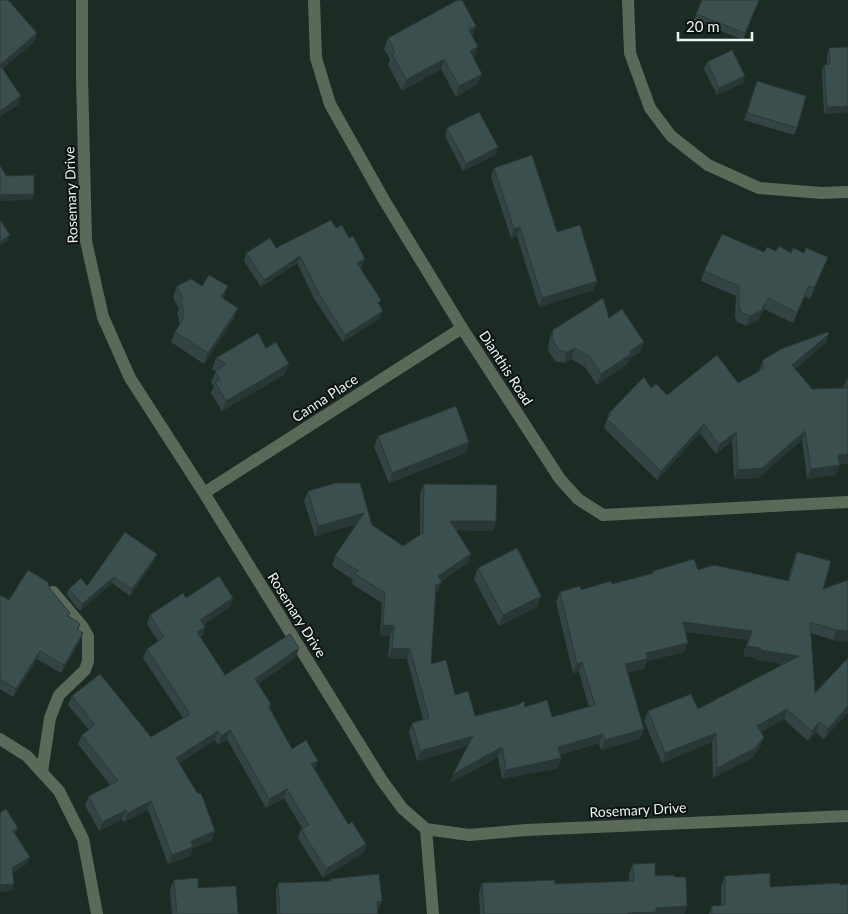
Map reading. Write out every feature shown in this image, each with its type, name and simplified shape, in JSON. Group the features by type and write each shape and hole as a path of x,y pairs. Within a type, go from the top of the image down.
{"street":[{"name":"Rosemary Drive","path":"82,0 86,241 103,317 130,378 204,493 381,779 402,808 426,829 468,835 535,830 848,816"},
{"name":"Dianthis Road","path":"314,0 316,58 330,104 384,200 462,328 560,479 578,500 603,515 848,502"},
{"path":"628,0 630,53 650,108 671,136 708,165 759,188 822,193 848,192"},
{"name":"Canna Place","path":"204,493 462,328"},
{"path":"42,772 50,718 59,694 85,670 88,661 88,636 82,626 53,592"},
{"path":"0,739 28,756 59,791 83,839 97,914"},
{"path":"426,829 433,914"}],"building":[{"path":"0,0 8,0 37,33 0,65"},
{"path":"458,0 462,0 476,26 469,30 478,47 470,51 482,74 459,86 444,59 406,80 392,54 395,52 388,38"},
{"path":"702,0 759,0 745,33 696,14"},
{"path":"848,47 848,106 827,107 824,65 830,64 829,48"},
{"path":"732,50 745,76 719,88 707,62"},
{"path":"0,65 21,96 0,111"},
{"path":"757,81 806,96 797,128 747,113"},
{"path":"479,112 498,147 466,164 447,128"},
{"path":"532,155 557,232 580,225 597,281 542,298 520,227 514,229 494,168"},
{"path":"0,165 6,176 34,175 34,194 0,195"},
{"path":"0,220 10,235 0,242"},
{"path":"331,220 336,228 342,225 349,238 353,236 365,259 357,263 381,300 378,303 383,311 345,335 318,292 300,256 264,280 246,253 270,238 276,248"},
{"path":"722,234 764,252 767,247 776,251 779,246 791,253 793,248 804,253 806,248 828,257 814,288 809,286 797,313 768,298 762,310 750,316 741,312 739,306 739,286 704,271"},
{"path":"209,275 228,286 221,297 238,308 208,353 175,332 183,319 181,303 183,298 177,286 191,279 202,286"},
{"path":"603,298 609,318 622,309 644,342 630,351 631,354 601,374 589,356 575,348 567,352 559,350 552,339 553,330"},
{"path":"828,332 829,334 792,365 812,389 847,388 846,380 848,379 848,454 838,455 840,465 811,469 805,431 762,468 738,470 736,432 719,445 704,424 661,471 607,419 611,414 609,413 644,377 651,388 656,384 667,395 717,355 738,383 763,369 763,360 781,349"},
{"path":"258,333 266,348 276,342 289,364 226,401 215,382 220,379 215,372 226,364 216,358"},
{"path":"456,406 469,442 392,473 378,436"},
{"path":"336,483 360,483 372,525 403,546 423,533 424,484 497,485 496,521 450,521 471,554 438,576 442,582 436,585 431,664 446,660 455,695 468,691 475,716 518,705 524,701 525,707 547,700 552,717 595,705 582,662 577,664 560,592 580,586 581,590 611,581 612,584 654,573 653,571 694,559 698,570 714,565 789,581 797,552 831,561 823,589 848,580 848,631 836,630 810,622 815,693 848,658 848,706 828,729 819,722 812,731 787,709 757,726 764,737 755,748 717,768 716,733 665,753 648,711 691,694 698,709 799,656 747,646 752,631 683,622 688,643 646,653 647,659 625,664 644,729 605,740 603,734 558,747 561,758 506,770 502,747 453,774 473,736 420,751 412,723 429,718 410,649 392,648 394,626 383,625 385,593 355,574 358,571 335,556 364,513 318,526 308,491"},
{"path":"125,532 157,554 132,589 114,577 82,604 69,589 81,578 87,586"},
{"path":"517,548 541,596 503,615 478,568"},
{"path":"28,570 48,582 50,589 70,613 68,616 78,622 80,625 77,629 83,633 64,665 40,651 16,689 0,679 0,595 9,600"},
{"path":"219,576 233,598 200,620 205,627 197,632 225,675 290,634 299,648 255,679 271,704 268,706 292,749 306,740 318,761 311,764 348,824 352,822 366,844 326,869 301,829 309,825 287,789 269,799 230,730 221,736 218,731 176,758 198,794 201,793 215,831 191,841 193,847 172,855 151,801 128,813 126,810 102,822 89,796 118,781 82,735 95,725 72,696 100,674 151,737 190,714 147,649 164,637 150,615 183,593 186,598"},
{"path":"6,809 18,828 13,831 30,857 12,868 14,884 0,885 0,813"},
{"path":"655,863 655,876 674,875 674,877 686,877 687,906 656,908 656,912 628,914 484,914 482,883 555,880 555,884 634,881 633,864"},
{"path":"770,873 770,887 848,884 848,914 712,914 712,906 725,905 725,876"},
{"path":"379,874 382,901 377,902 378,914 280,914 278,883 332,881 330,879"},
{"path":"198,878 198,888 236,886 238,914 177,914 174,880"}]}
